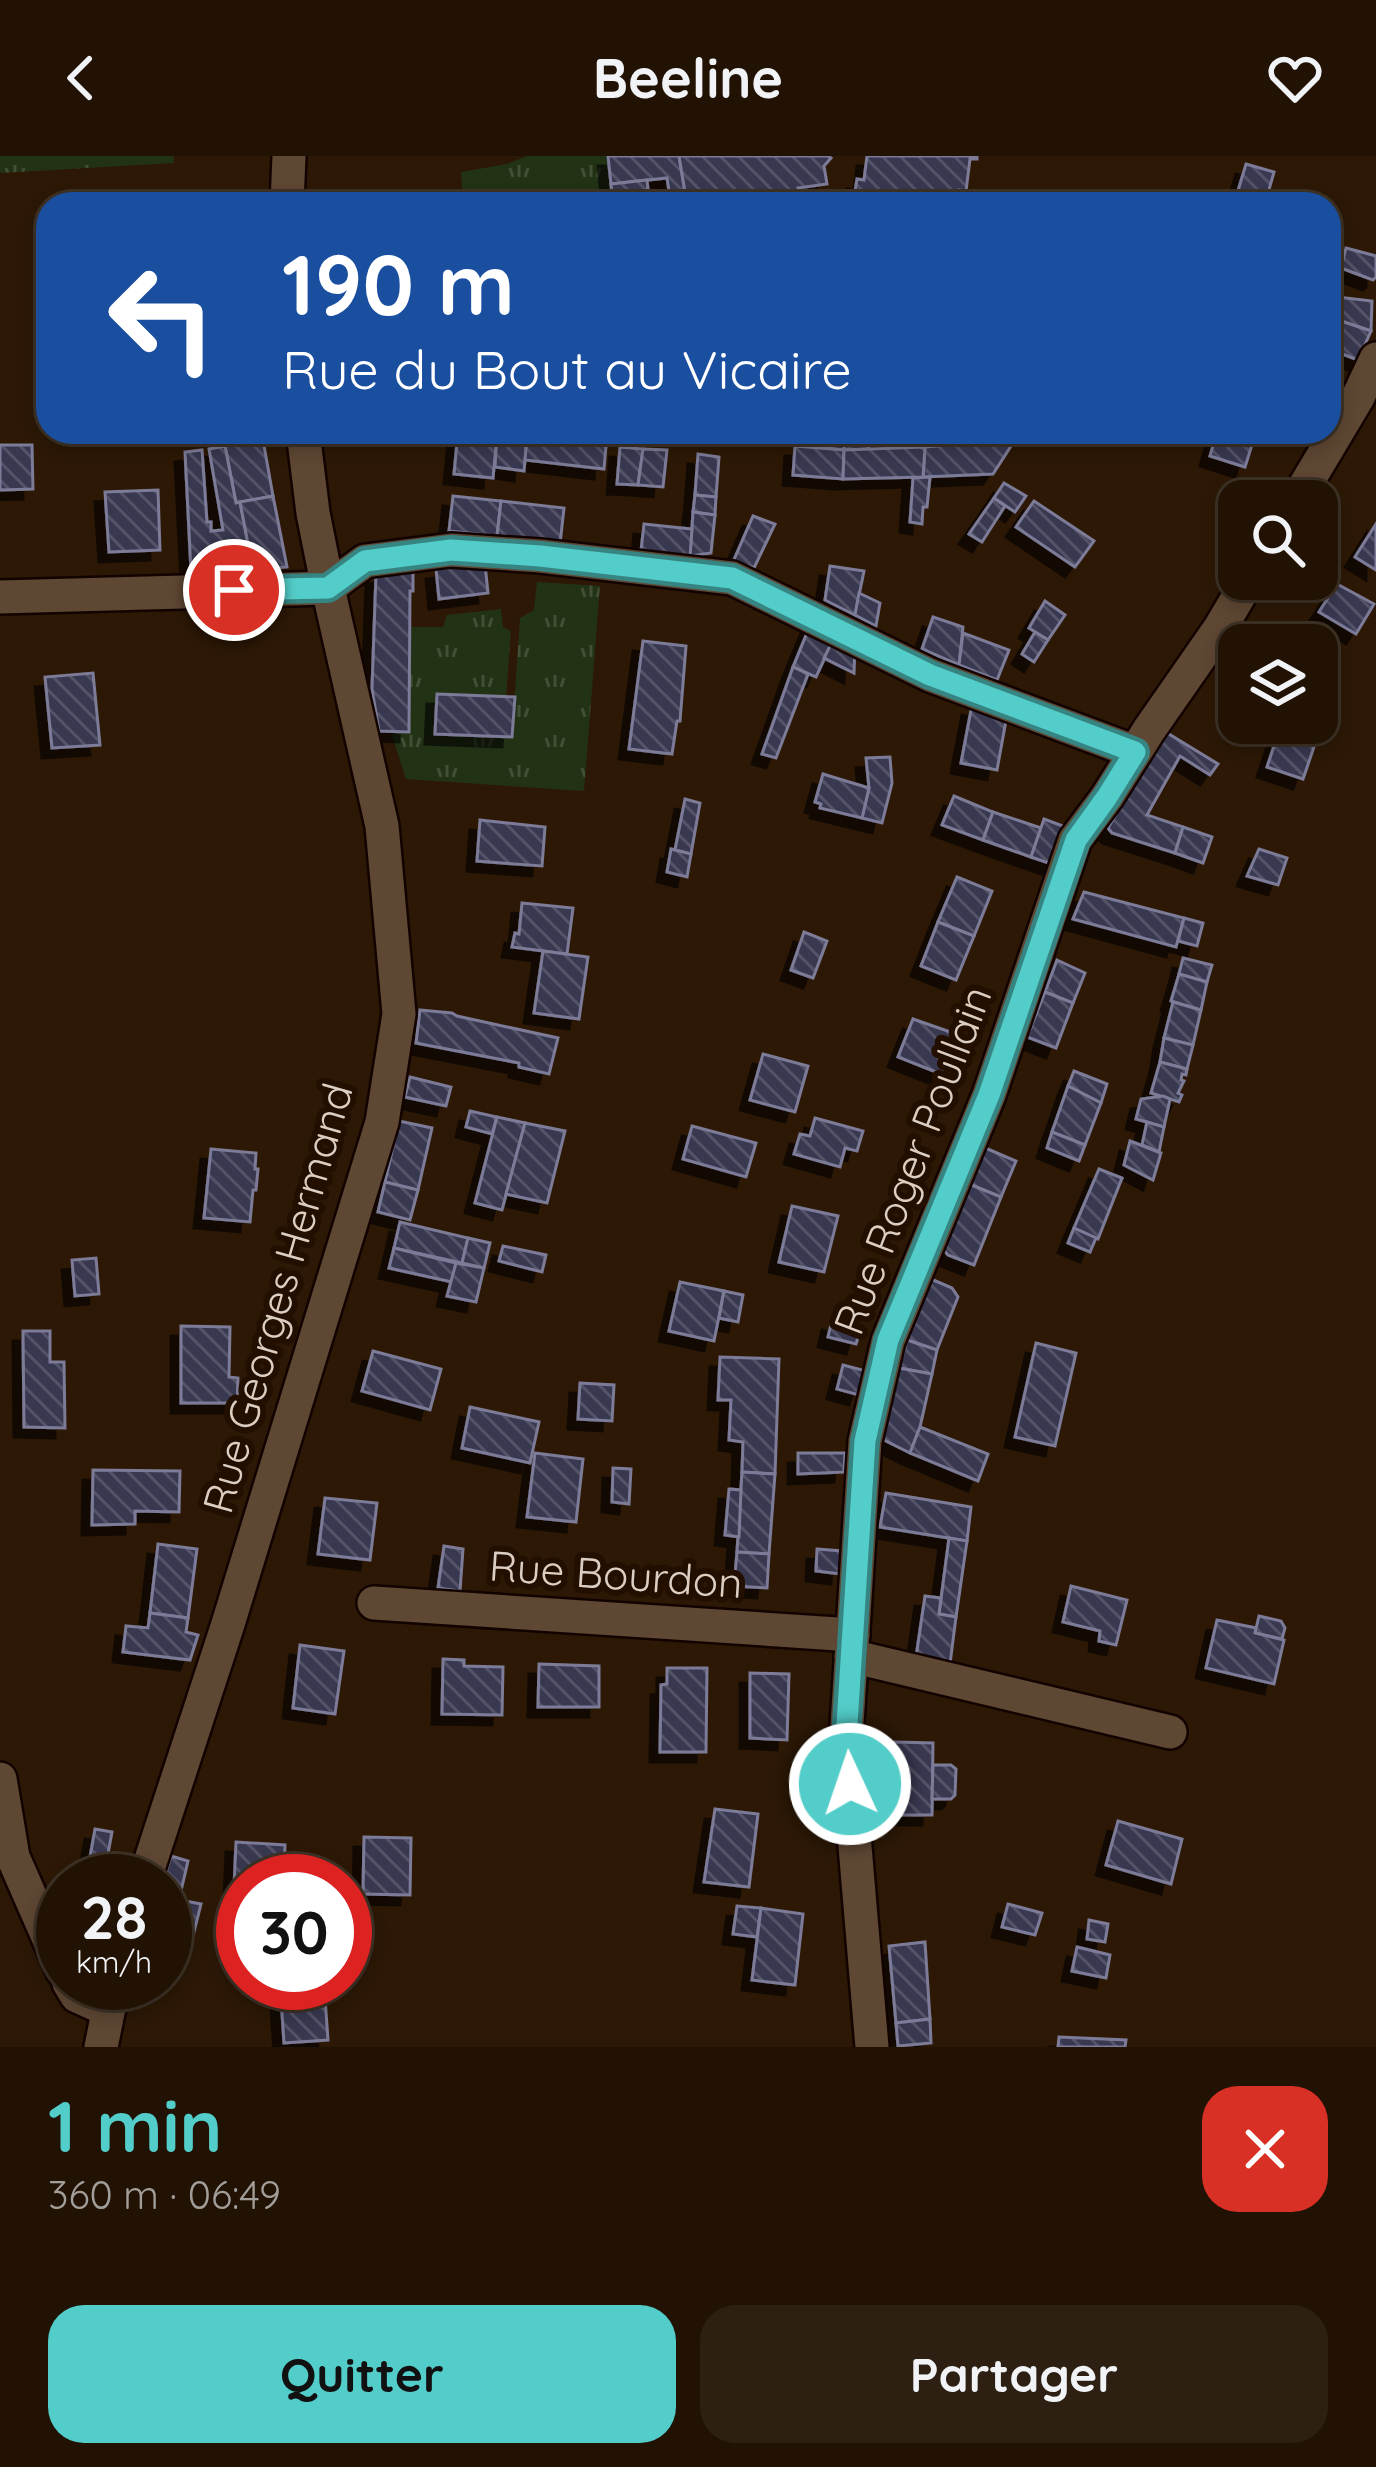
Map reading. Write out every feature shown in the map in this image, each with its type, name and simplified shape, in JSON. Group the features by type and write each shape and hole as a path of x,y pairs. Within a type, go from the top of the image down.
{"street":[{"path":"288,192 289,156"},
{"path":"1341,426 1376,358"},
{"name":"Rue Georges Hermand","path":"153,1854 382,1121 399,1014 382,826 328,588 304,444"},
{"path":"1309,480 1330,444"},
{"path":"0,597 328,588 365,561 451,550 732,578 930,675 1135,752"},
{"name":"Rue Roger Poullain","path":"872,2047 846,1740 865,1441 888,1340 989,1095 1076,840 1237,600"},
{"name":"Rue Bourdon","path":"374,1603 852,1645 1169,1732"},
{"path":"0,1779 13,1857 36,1909"},
{"path":"101,2047 108,2010"}],"green space":[{"path":"0,156 174,156 174,163 0,173"},
{"path":"527,156 608,156 612,192 462,192 461,172"},
{"path":"537,582 600,586 584,791 406,779 391,732 409,732 410,627 443,627 447,615 501,609 503,627 511,631 506,697 512,737 520,618 534,610"}],"building":[{"path":"608,156 679,156 685,192 669,192 667,178 611,184"},
{"path":"679,156 831,158 824,166 827,184 798,188 799,192 685,192"},
{"path":"867,156 977,156 970,159 966,191 855,192 857,179 864,180"},
{"path":"1246,164 1274,172 1268,192 1238,192"},
{"path":"647,180 648,190 612,192 611,184"},
{"path":"1346,248 1376,256 1373,280 1341,268"},
{"path":"1341,297 1372,301 1371,331 1341,321"},
{"path":"1341,321 1371,331 1358,360 1341,354"},
{"path":"264,444 273,496 236,503 225,446"},
{"path":"457,444 496,444 493,478 454,474"},
{"path":"496,444 526,444 524,471 495,467"},
{"path":"526,444 606,446 604,469 525,460"},
{"path":"813,444 845,444 844,450"},
{"path":"845,444 869,444 869,449 844,450"},
{"path":"1011,444 993,474 923,477 925,447"},
{"path":"1214,444 1252,444 1245,467 1210,456"},
{"path":"0,445 32,445 33,489 0,490"},
{"path":"225,446 253,570 191,571 185,452 202,450 207,522 211,522 211,531 223,530 209,449"},
{"path":"795,446 844,450 843,479 793,475"},
{"path":"620,447 643,449 638,485 617,484"},
{"path":"925,447 923,477 843,479 844,450"},
{"path":"643,449 667,450 663,487 638,485"},
{"path":"698,454 719,457 716,497 695,495"},
{"path":"930,477 922,524 910,522 913,478"},
{"path":"1004,483 1026,496 1015,512 994,498"},
{"path":"158,490 160,550 109,552 105,492"},
{"path":"695,495 716,497 715,515 693,512"},
{"path":"273,496 287,567 253,570 240,502"},
{"path":"453,496 501,501 497,536 449,531"},
{"path":"994,498 1005,506 982,542 969,534"},
{"path":"501,501 564,508 560,544 497,536"},
{"path":"1034,501 1094,541 1075,567 1016,527"},
{"path":"693,512 715,515 711,553 690,556"},
{"path":"753,516 775,524 754,568 733,562"},
{"path":"644,524 692,529 690,556 641,551"},
{"path":"1376,524 1376,570 1355,557"},
{"path":"485,564 488,593 439,599 436,569"},
{"path":"830,566 864,571 855,615 825,600"},
{"path":"413,571 409,732 379,731 372,689 376,574"},
{"path":"1338,585 1374,604 1356,634 1319,612 1327,600 1338,600"},
{"path":"859,593 880,603 876,626 855,615"},
{"path":"1045,601 1065,615 1048,640 1029,628"},
{"path":"933,617 963,627 959,665 922,649"},
{"path":"811,623 835,636 816,677 793,667"},
{"path":"1035,632 1048,640 1034,662 1022,654"},
{"path":"963,633 1009,650 997,680 959,665"},
{"path":"835,636 855,646 854,673 824,658"},
{"path":"643,641 686,646 680,721 672,754 629,749"},
{"path":"793,667 808,674 776,758 762,754"},
{"path":"93,673 100,745 52,748 45,677"},
{"path":"437,694 515,697 512,737 435,734"},
{"path":"972,705 1007,715 997,770 961,763"},
{"path":"1164,731 1218,764 1210,775 1180,756 1147,815 1183,827 1175,853 1108,828"},
{"path":"1275,744 1315,744 1303,779 1267,767"},
{"path":"890,757 892,783 882,823 862,818 869,788 866,758"},
{"path":"823,774 869,788 862,818 820,808 815,802"},
{"path":"954,796 993,812 983,840 942,825"},
{"path":"685,799 700,803 691,854 675,850"},
{"path":"993,812 1041,828 1031,857 983,840"},
{"path":"1044,819 1079,832 1063,868 1031,857"},
{"path":"480,820 545,827 542,866 477,861"},
{"path":"1183,827 1212,837 1203,863 1175,853"},
{"path":"671,849 691,854 687,877 667,872"},
{"path":"1259,849 1287,858 1278,885 1247,876"},
{"path":"957,877 992,891 974,936 938,922"},
{"path":"1084,892 1184,918 1176,947 1073,919"},
{"path":"522,903 573,908 567,954 512,947 515,933 519,934"},
{"path":"1184,918 1203,923 1197,946 1178,941"},
{"path":"938,922 974,936 956,980 921,966"},
{"path":"804,932 827,941 813,978 791,970"},
{"path":"543,951 588,957 579,1019 534,1013"},
{"path":"1183,958 1212,965 1207,982 1179,974"},
{"path":"1057,960 1085,973 1073,1003 1045,992"},
{"path":"1179,974 1207,982 1201,1010 1171,1001"},
{"path":"1045,992 1073,1003 1056,1048 1027,1037"},
{"path":"1173,1002 1201,1010 1193,1045 1164,1038"},
{"path":"420,1010 558,1038 549,1074 519,1067 519,1063 416,1043"},
{"path":"913,1019 956,1034 941,1074 898,1057"},
{"path":"1164,1038 1193,1045 1187,1069 1160,1062"},
{"path":"763,1054 808,1066 795,1112 750,1100"},
{"path":"1160,1062 1187,1069 1182,1074 1179,1102 1151,1093"},
{"path":"1074,1071 1107,1084 1101,1103 1068,1086"},
{"path":"410,1077 451,1087 446,1106 405,1097"},
{"path":"1068,1086 1101,1103 1085,1145 1052,1132"},
{"path":"1141,1099 1170,1099 1164,1127 1136,1119"},
{"path":"470,1111 497,1117 492,1134 466,1127"},
{"path":"497,1117 525,1123 502,1210 475,1203"},
{"path":"815,1118 863,1131 857,1151 845,1148 840,1167 794,1154 800,1134 810,1136"},
{"path":"399,1121 432,1128 418,1190 385,1182"},
{"path":"1147,1122 1164,1127 1159,1152 1142,1145"},
{"path":"525,1123 565,1131 547,1203 506,1194"},
{"path":"692,1126 756,1143 746,1177 683,1159"},
{"path":"1052,1132 1085,1145 1079,1161 1047,1148"},
{"path":"1130,1141 1161,1153 1153,1180 1124,1165"},
{"path":"983,1147 1016,1161 1001,1197 969,1184"},
{"path":"211,1149 256,1153 250,1222 204,1218"},
{"path":"1099,1169 1122,1178 1098,1239 1074,1228"},
{"path":"385,1182 418,1190 410,1220 378,1212"},
{"path":"969,1184 1001,1197 974,1265 943,1249"},
{"path":"792,1206 838,1216 824,1272 779,1262"},
{"path":"400,1222 468,1238 462,1263 394,1248"},
{"path":"1074,1228 1096,1238 1090,1252 1068,1243"},
{"path":"468,1238 490,1243 484,1268 462,1263"},
{"path":"503,1246 546,1255 542,1272 499,1261"},
{"path":"394,1248 456,1263 452,1282 389,1268"},
{"path":"96,1258 99,1294 75,1296 72,1260"},
{"path":"456,1263 484,1268 476,1302 447,1296"},
{"path":"931,1279 952,1288 958,1297 937,1350 907,1340"},
{"path":"680,1282 724,1291 714,1341 669,1331"},
{"path":"724,1291 743,1295 738,1322 719,1318"},
{"path":"832,1320 861,1328 856,1344 828,1337"},
{"path":"181,1326 230,1327 229,1377 238,1378 237,1403 181,1403"},
{"path":"23,1331 50,1331 50,1362 64,1362 65,1428 24,1427"},
{"path":"907,1340 937,1350 932,1374 899,1368"},
{"path":"1036,1343 1076,1353 1055,1446 1015,1437"},
{"path":"373,1351 441,1369 430,1410 362,1391"},
{"path":"720,1357 779,1359 775,1474 742,1472 743,1442 729,1440 731,1400 718,1400"},
{"path":"843,1365 866,1371 859,1395 837,1389"},
{"path":"899,1368 932,1374 910,1453 882,1439"},
{"path":"580,1383 614,1385 612,1421 578,1419"},
{"path":"470,1407 539,1422 530,1463 462,1448"},
{"path":"920,1427 988,1454 978,1481 910,1453"},
{"path":"535,1453 583,1459 576,1522 527,1517"},
{"path":"798,1453 845,1453 844,1472 798,1474"},
{"path":"613,1468 631,1469 629,1504 612,1502"},
{"path":"93,1470 180,1471 179,1512 135,1511 135,1524 92,1525"},
{"path":"742,1472 775,1474 769,1554 737,1552"},
{"path":"729,1489 741,1490 739,1537 725,1535"},
{"path":"886,1493 971,1507 967,1541 880,1527"},
{"path":"325,1498 377,1503 370,1560 318,1554"},
{"path":"949,1538 967,1541 956,1617 939,1614"},
{"path":"158,1544 197,1549 188,1618 150,1613"},
{"path":"444,1546 463,1549 460,1591 438,1588"},
{"path":"817,1549 842,1551 841,1574 816,1571"},
{"path":"737,1552 769,1554 767,1588 734,1586"},
{"path":"1071,1586 1127,1600 1116,1645 1099,1641 1100,1631 1063,1622"},
{"path":"925,1596 941,1598 939,1614 956,1617 950,1664 916,1657"},
{"path":"150,1613 188,1618 186,1632 198,1635 190,1660 123,1652 126,1626 148,1628"},
{"path":"1259,1616 1281,1621 1285,1628 1282,1639 1255,1633"},
{"path":"1217,1620 1284,1640 1274,1684 1206,1668"},
{"path":"300,1645 344,1651 335,1714 293,1708"},
{"path":"443,1659 464,1660 464,1666 503,1667 502,1715 442,1714"},
{"path":"539,1664 599,1666 599,1707 538,1707"},
{"path":"667,1668 707,1668 706,1752 660,1752 661,1685 667,1684"},
{"path":"750,1673 789,1674 787,1740 750,1738"},
{"path":"894,1742 933,1743 932,1815 892,1815"},
{"path":"933,1765 956,1769 951,1799 932,1799"},
{"path":"715,1809 758,1814 749,1887 704,1882"},
{"path":"1118,1821 1182,1839 1171,1884 1106,1865"},
{"path":"95,1829 112,1832 108,1854 91,1854"},
{"path":"364,1837 411,1838 410,1895 372,1894 372,1854 364,1854"},
{"path":"236,1842 285,1845 285,1854 235,1854"},
{"path":"192,1902 201,1904 192,1932"},
{"path":"1008,1904 1042,1913 1035,1935 1002,1927"},
{"path":"737,1906 761,1908 757,1937 733,1934"},
{"path":"761,1908 803,1914 795,1985 752,1980"},
{"path":"1089,1920 1108,1924 1105,1942 1087,1939"},
{"path":"925,1942 930,2019 896,2023 889,1946"},
{"path":"1077,1947 1110,1955 1106,1978 1072,1971"},
{"path":"282,2010 326,2010 328,2040 284,2043"},
{"path":"930,2019 931,2043 898,2046 896,2023"},
{"path":"1059,2037 1126,2040 1125,2047 1058,2047"}],"route":[{"path":"234,590 328,588 365,561 451,550 732,578 930,675 1135,752 1076,840 989,1095 888,1340 865,1441 846,1740 850,1784"}]}
